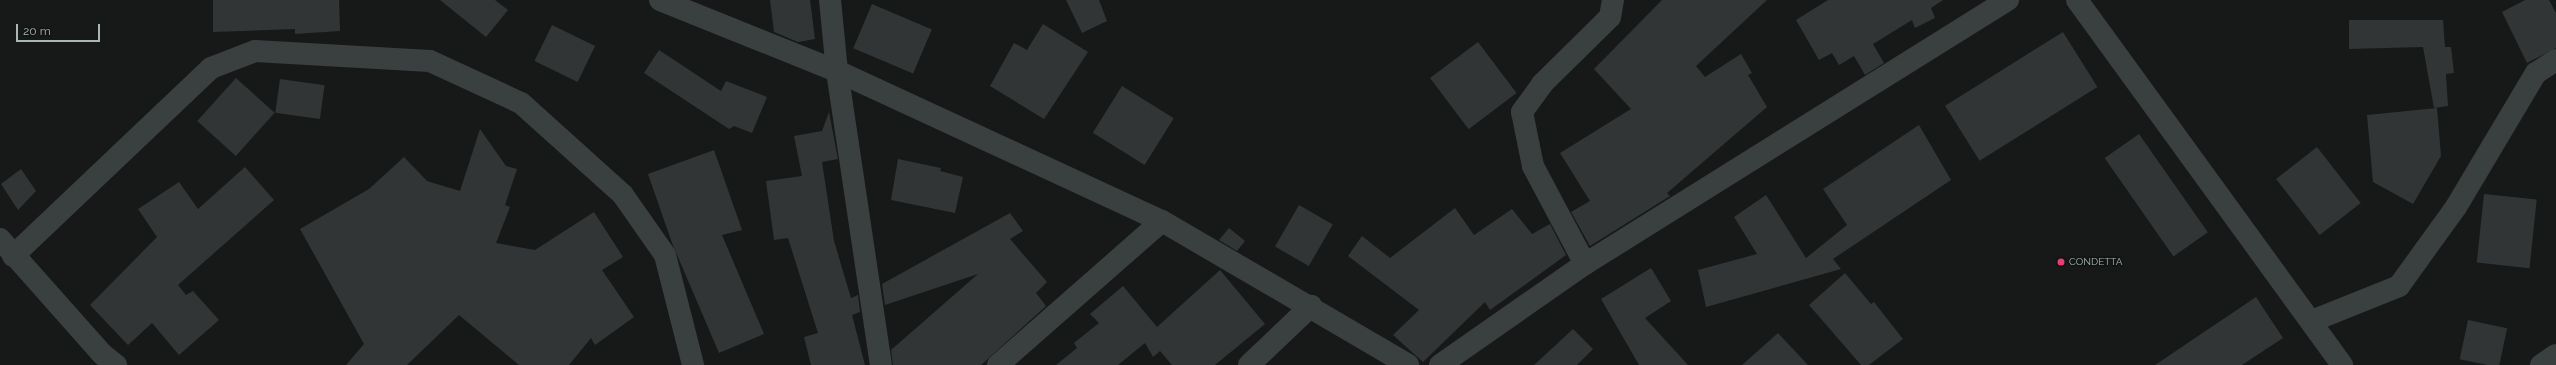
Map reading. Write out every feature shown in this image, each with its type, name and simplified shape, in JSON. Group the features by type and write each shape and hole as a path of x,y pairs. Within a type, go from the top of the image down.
{"street":[{"path":"660,0 837,71 1162,221 1311,306 1408,365"},
{"path":"830,0 837,71 881,365"},
{"path":"1585,264 1533,166 1522,112 1542,84 1610,17 1613,0"},
{"path":"1440,365 1585,264 2008,0"},
{"path":"2077,0 2312,321 2342,365"},
{"path":"13,256 210,68 255,51 430,61 521,104 622,194 665,255 693,365"},
{"path":"2312,321 2399,286 2456,207 2536,73 2556,60"},
{"path":"998,365 1162,221"},
{"path":"0,239 13,256 102,354 116,365"},
{"path":"1248,365 1311,306"},
{"path":"2540,365 2556,356"}],"building":[{"path":"213,0 339,0 340,31 295,34 295,29 213,32"},
{"path":"440,0 495,0 508,10 486,37"},
{"path":"770,0 810,0 815,39 798,42 774,32"},
{"path":"1066,0 1099,0 1107,21 1082,33"},
{"path":"1662,0 1767,0 1696,66 1705,77 1741,54 1752,73 1748,75 1767,107 1667,193 1670,196 1590,246 1571,212 1590,201 1560,153 1631,109 1594,69"},
{"path":"1828,0 1943,0 1931,8 1935,18 1915,28 1912,20 1873,44 1884,63 1865,75 1854,56 1839,65 1832,53 1819,60 1796,20"},
{"path":"2525,0 2549,0 2556,13 2556,48 2527,63 2502,12"},
{"path":"872,4 932,29 913,74 853,48"},
{"path":"2349,20 2443,20 2445,47 2451,47 2454,73 2446,74 2448,106 2434,108 2423,47 2349,49"},
{"path":"1043,24 1088,52 1044,119 990,86 1014,43 1027,50"},
{"path":"552,25 595,46 578,82 534,61"},
{"path":"2063,32 2097,87 1980,161 1945,106"},
{"path":"1478,42 1517,93 1469,129 1430,78"},
{"path":"659,50 721,91 726,81 767,97 752,133 734,126 729,129 644,73"},
{"path":"236,78 275,113 236,156 197,121"},
{"path":"280,79 325,85 320,119 275,113"},
{"path":"1122,86 1174,118 1145,165 1093,133"},
{"path":"2437,108 2441,156 2413,204 2373,182 2367,115"},
{"path":"829,112 838,159 822,162 834,241 851,298 858,295 860,312 852,315 865,365 811,365 804,337 818,333 788,238 774,240 766,181 802,176 794,136 822,131"},
{"path":"1919,125 1951,180 1833,259 1841,269 1706,307 1698,270 1757,254 1734,217 1766,195 1806,258 1847,225 1823,189"},
{"path":"480,129 506,166 517,169 505,205 510,207 496,243 535,250 594,212 623,257 602,270 634,317 595,345 591,338 569,365 519,365 459,315 407,365 346,365 364,344 300,229 369,189 404,157 427,181 460,191"},
{"path":"2139,134 2208,232 2173,256 2105,158"},
{"path":"2317,147 2361,203 2320,235 2276,179"},
{"path":"714,150 742,230 722,235 764,334 719,353 672,243 648,174"},
{"path":"898,159 941,168 940,171 963,177 955,213 891,200"},
{"path":"245,167 274,200 178,285 186,295 193,291 219,320 179,355 152,323 128,345 90,305 157,237 138,209 179,182 198,209"},
{"path":"21,169 36,191 18,210 1,184"},
{"path":"2484,194 2537,200 2529,268 2477,263"},
{"path":"1299,205 1333,224 1309,266 1275,247"},
{"path":"1455,208 1474,235 1512,209 1532,234 1550,224 1566,255 1490,310 1485,302 1423,362 1393,335 1419,310 1348,256 1362,236 1390,258"},
{"path":"1010,213 1023,231 1010,239 1047,282 1036,293 1046,306 981,365 893,365 891,350 978,274 885,305 882,284"},
{"path":"1229,228 1245,241 1237,251 1219,240"},
{"path":"1651,268 1671,301 1645,318 1688,365 1639,365 1601,299"},
{"path":"1220,270 1265,324 1215,365 1172,365 1160,351 1153,357 1145,343 1118,365 1056,365 1077,348 1074,343 1099,323 1090,314 1123,286 1157,327"},
{"path":"1845,273 1871,304 1874,302 1903,339 1869,365 1861,365 1809,305"},
{"path":"2256,297 2283,338 2242,365 2155,365"},
{"path":"2468,320 2507,328 2499,365 2487,365 2460,359"},
{"path":"1573,329 1593,349 1577,365 1534,365"},
{"path":"1778,333 1808,365 1742,365"}],"place":[{"name":"CONDETTA","path":"2061,262"}]}
